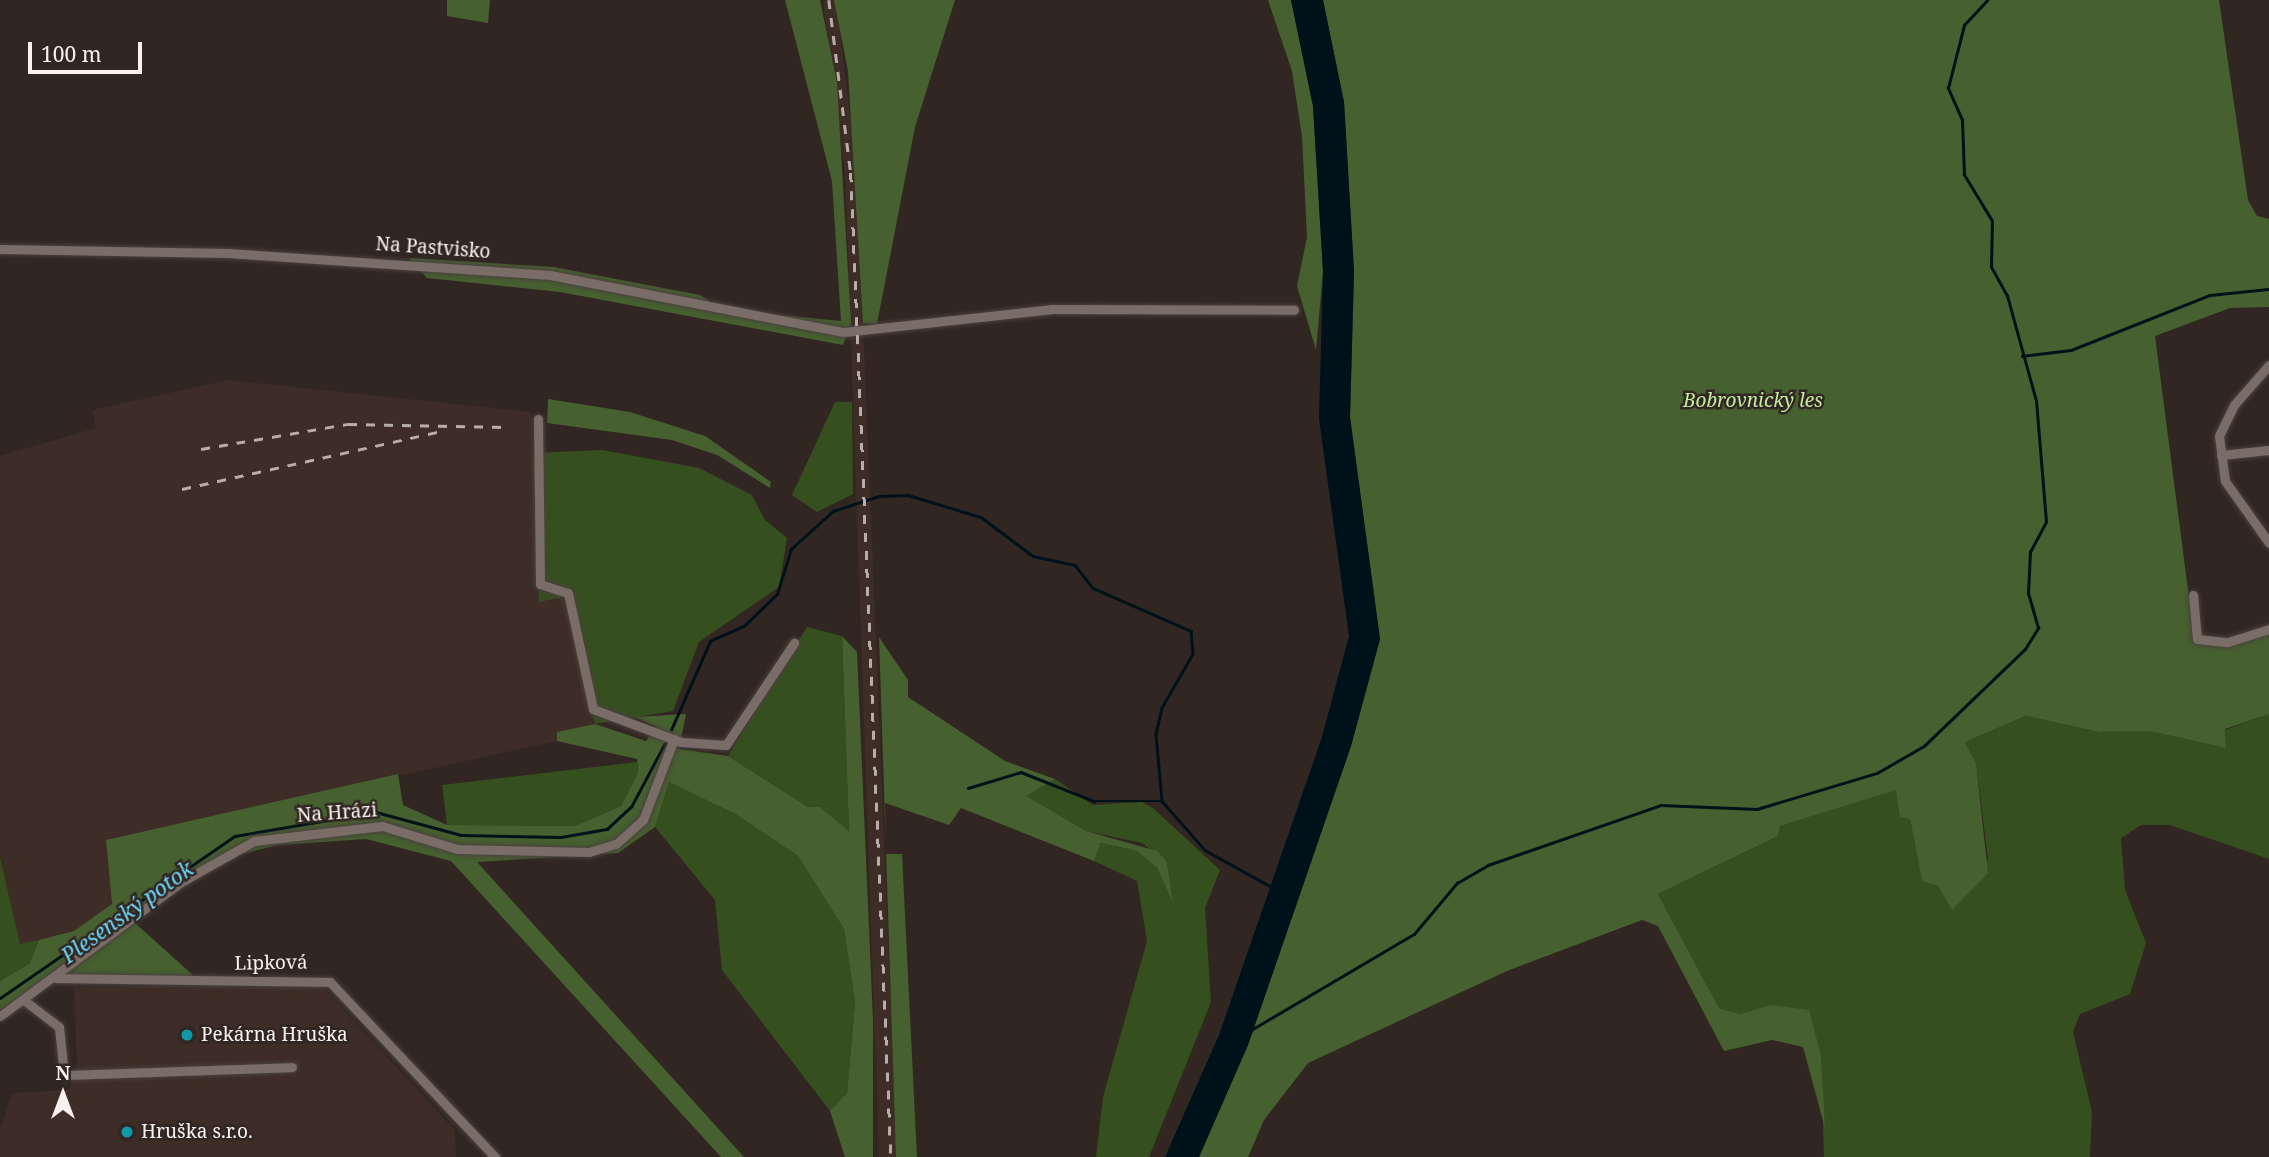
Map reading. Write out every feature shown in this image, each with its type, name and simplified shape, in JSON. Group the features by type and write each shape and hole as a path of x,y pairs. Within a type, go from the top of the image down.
{"street":[{"name":"Na Pastvisko","path":"0,249 228,253 550,275 805,328 858,333 1051,309 1294,310"},
{"path":"2269,365 2221,426 2221,454 2229,489 2269,543"},
{"path":"538,419 540,584 568,593 593,709 674,739 726,745 794,643"},
{"path":"2221,454 2269,450"},
{"path":"2193,595 2197,639 2228,642 2269,629"},
{"name":"Na Hrázi","path":"0,1016 25,1001 181,882 265,839 382,826 457,849 602,850 643,821 674,739"},
{"name":"Lipková","path":"56,978 330,982 495,1157"},
{"path":"25,1001 59,1027 64,1075 292,1067"}],"shaded area":[{"path":"823,0 836,0 857,173 897,1157 879,1157 845,174"},
{"path":"1291,0 1323,0 1344,102 1354,271 1350,417 1380,639 1351,746 1248,1045 1199,1157 1165,1157 1219,1035 1322,737 1349,636 1319,419 1323,271 1313,106"},
{"path":"228,380 531,412 539,601 566,596 595,724 558,732 557,741 106,840 112,904 74,931 20,945 0,857 0,456 96,428 92,410"},
{"path":"320,984 455,1130 456,1157 0,1157 0,1130 12,1093 69,1090 77,1068 74,987"}],"green space":[{"path":"447,0 490,0 488,23 447,16"},
{"path":"785,0 820,0 837,83 851,323 843,345 560,292 427,278 409,258 553,267 700,295 724,310 841,321 832,181"},
{"path":"834,0 955,0 915,127 877,324 863,323 848,71"},
{"path":"1268,0 1291,0 1313,106 1323,271 1316,350 1297,286 1307,237 1302,136 1292,71"},
{"name":"Bobrovnický les","path":"1323,0 2219,0 2248,200 2257,216 2269,219 2269,307 2230,308 2155,336 2194,636 2228,644 2269,632 2269,714 2225,729 2226,748 2149,731 2099,732 2026,716 1965,742 1976,763 1988,873 1952,910 1938,886 1922,881 1910,819 1900,817 1896,790 1780,826 1778,836 1658,894 1719,1008 1740,1014 1770,1005 1809,1010 1821,1055 1825,1128 1803,1047 1772,1040 1724,1051 1658,926 1642,920 1507,971 1308,1063 1264,1120 1248,1157 1199,1157 1248,1045 1351,746 1380,639 1350,417 1354,271 1344,102"},
{"path":"548,399 630,412 705,436 771,482 770,488 717,455 672,440 547,423"},
{"path":"835,402 852,402 853,494 817,512 792,495"},
{"path":"602,450 699,468 752,495 765,520 787,538 779,587 699,642 673,711 595,724 567,596 539,602 533,453"},
{"path":"807,627 842,636 849,831 820,807 808,807 728,756"},
{"path":"842,636 857,652 873,1020 873,1157 845,1157 830,1111 847,1093 855,1003 844,929 798,856 737,815 669,782 655,827 618,853 477,862 744,1157 721,1157 451,861 366,839 277,845 220,859 134,922 196,978 98,984 57,975 0,1010 0,981 29,964 39,940 74,931 112,904 106,840 398,774 403,805 447,825 575,826 621,806 638,773 637,759 557,741 557,732 595,724 646,741 656,726 635,717 686,714 679,749 728,756 808,807 820,807 849,831"},
{"path":"879,637 908,680 908,697 1005,761 1055,779 1026,796 1086,831 1157,851 1167,862 1173,903 1157,868 1137,851 1101,843 1094,861 961,808 949,825 885,803 886,847"},
{"path":"2269,714 2269,859 2170,825 2141,825 2121,838 2125,890 2146,943 2130,994 2080,1014 2073,1032 2092,1112 2090,1157 1824,1157 1821,1055 1770,1005 1740,1014 1719,1008 1658,894 1778,836 1780,826 1897,789 1910,819 1922,880 1938,886 1952,909 1988,859 1976,763 1965,742 2026,716 2099,732 2149,731 2226,748 2225,730"},
{"path":"637,762 638,774 621,806 575,826 447,825 442,785"},
{"path":"1055,779 1093,805 1142,802 1154,809 1220,870 1205,908 1211,1002 1149,1157 1096,1157 1103,1097 1147,941 1137,881 1094,861 1101,843 1137,851 1157,868 1172,900 1167,862 1142,843 1086,831 1025,796"},
{"path":"669,782 737,815 798,856 844,929 855,1003 847,1093 830,1111 722,970 715,900 655,827"},
{"path":"886,854 902,854 917,1157 896,1157"},
{"path":"0,857 20,944 39,940 29,964 0,981"}],"waterway":[{"path":"1251,1030 1414,934 1457,883 1488,865 1661,805 1757,809 1877,773 1924,746 2025,649 2038,628 2028,594 2030,552 2046,522 2036,401 2007,296 1991,267 1992,221 1964,175 1962,120 1948,88 1964,25 1987,0"},
{"path":"2022,356 2071,350 2210,295 2268,289"},
{"name":"Plesenský potok","path":"671,730 710,641 744,626 777,594 791,549 833,511 879,496 908,495 981,517 1033,556 1075,565 1093,588 1191,631 1193,654 1162,708 1156,734 1162,801 1205,850 1270,886"},
{"name":"Plesenský potok","path":"0,998 235,836 376,812 461,835 561,837 607,829 631,807 665,743"},
{"path":"968,788 1021,772 1094,801 1162,801"}],"railway":[{"path":"829,0 851,173 891,1157"},
{"path":"201,449 348,424 506,427"},
{"path":"182,489 438,432"}],"place":[{"name":"Pekárna Hruška","path":"187,1035"},
{"name":"Hruška s.r.o.","path":"127,1132"}]}
